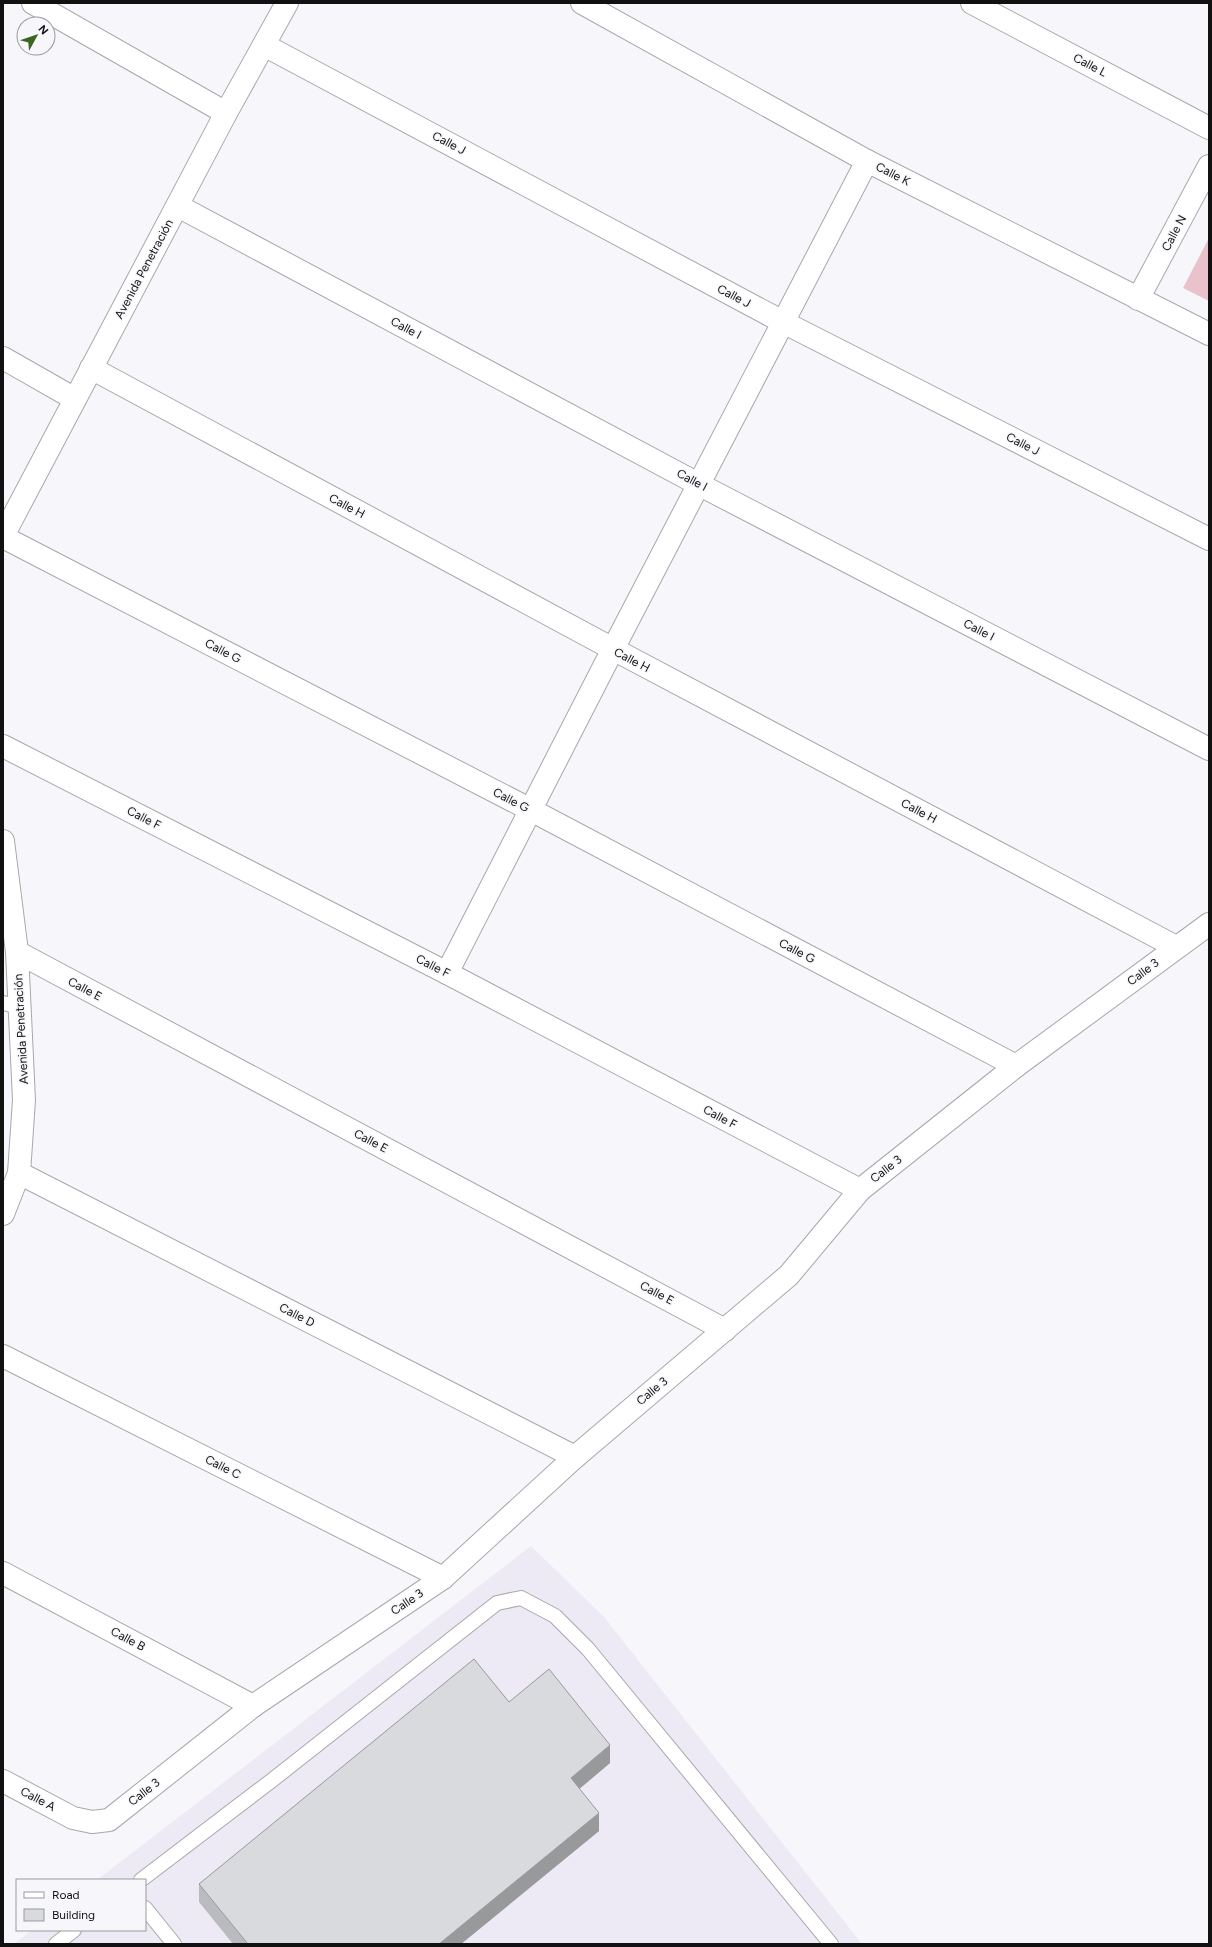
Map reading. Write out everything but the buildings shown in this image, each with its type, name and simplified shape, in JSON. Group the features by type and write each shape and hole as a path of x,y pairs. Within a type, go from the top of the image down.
{"street":[{"path":"33,3 226,113"},
{"name":"Avenida Penetración","path":"3,536 226,113 287,3"},
{"name":"Calle K","path":"582,3 867,161 1209,334"},
{"name":"Calle L","path":"972,3 1209,128"},
{"name":"Calle J","path":"264,45 783,322 1209,539"},
{"path":"447,973 613,649 700,485 867,161"},
{"name":"Calle N","path":"1138,299 1209,166"},
{"name":"Calle I","path":"178,206 700,485 1209,749"},
{"path":"3,358 75,399"},
{"name":"Calle H","path":"91,368 613,649 1176,947"},
{"name":"Calle G","path":"3,536 531,810 1016,1066"},
{"name":"Calle F","path":"3,746 447,973 860,1190"},
{"name":"Avenida Penetración","path":"3,842 17,952 12,1005 24,1100 19,1173 3,1214"},
{"name":"Calle 3","path":"73,1818 92,1822 109,1820 253,1706 443,1578 575,1457 789,1275 860,1190 1016,1066 1176,947 1207,929"},
{"name":"Calle E","path":"17,952 725,1330"},
{"name":"Calle D","path":"19,1173 575,1457"},
{"name":"Calle C","path":"3,1356 443,1578"},
{"name":"Calle B","path":"3,1573 253,1706"},
{"name":"Calle A","path":"3,1781 73,1818"}],"lane":[{"path":"142,1879 497,1603 521,1598 555,1616 588,1648 831,1944"},
{"path":"146,1909 174,1944"},
{"path":"56,1944 73,1931"}],"shaded area":[{"path":"1209,238 1209,301 1183,288"},
{"path":"531,1546 604,1617 862,1944 14,1944 31,1931 146,1931 146,1879 98,1879"}]}
